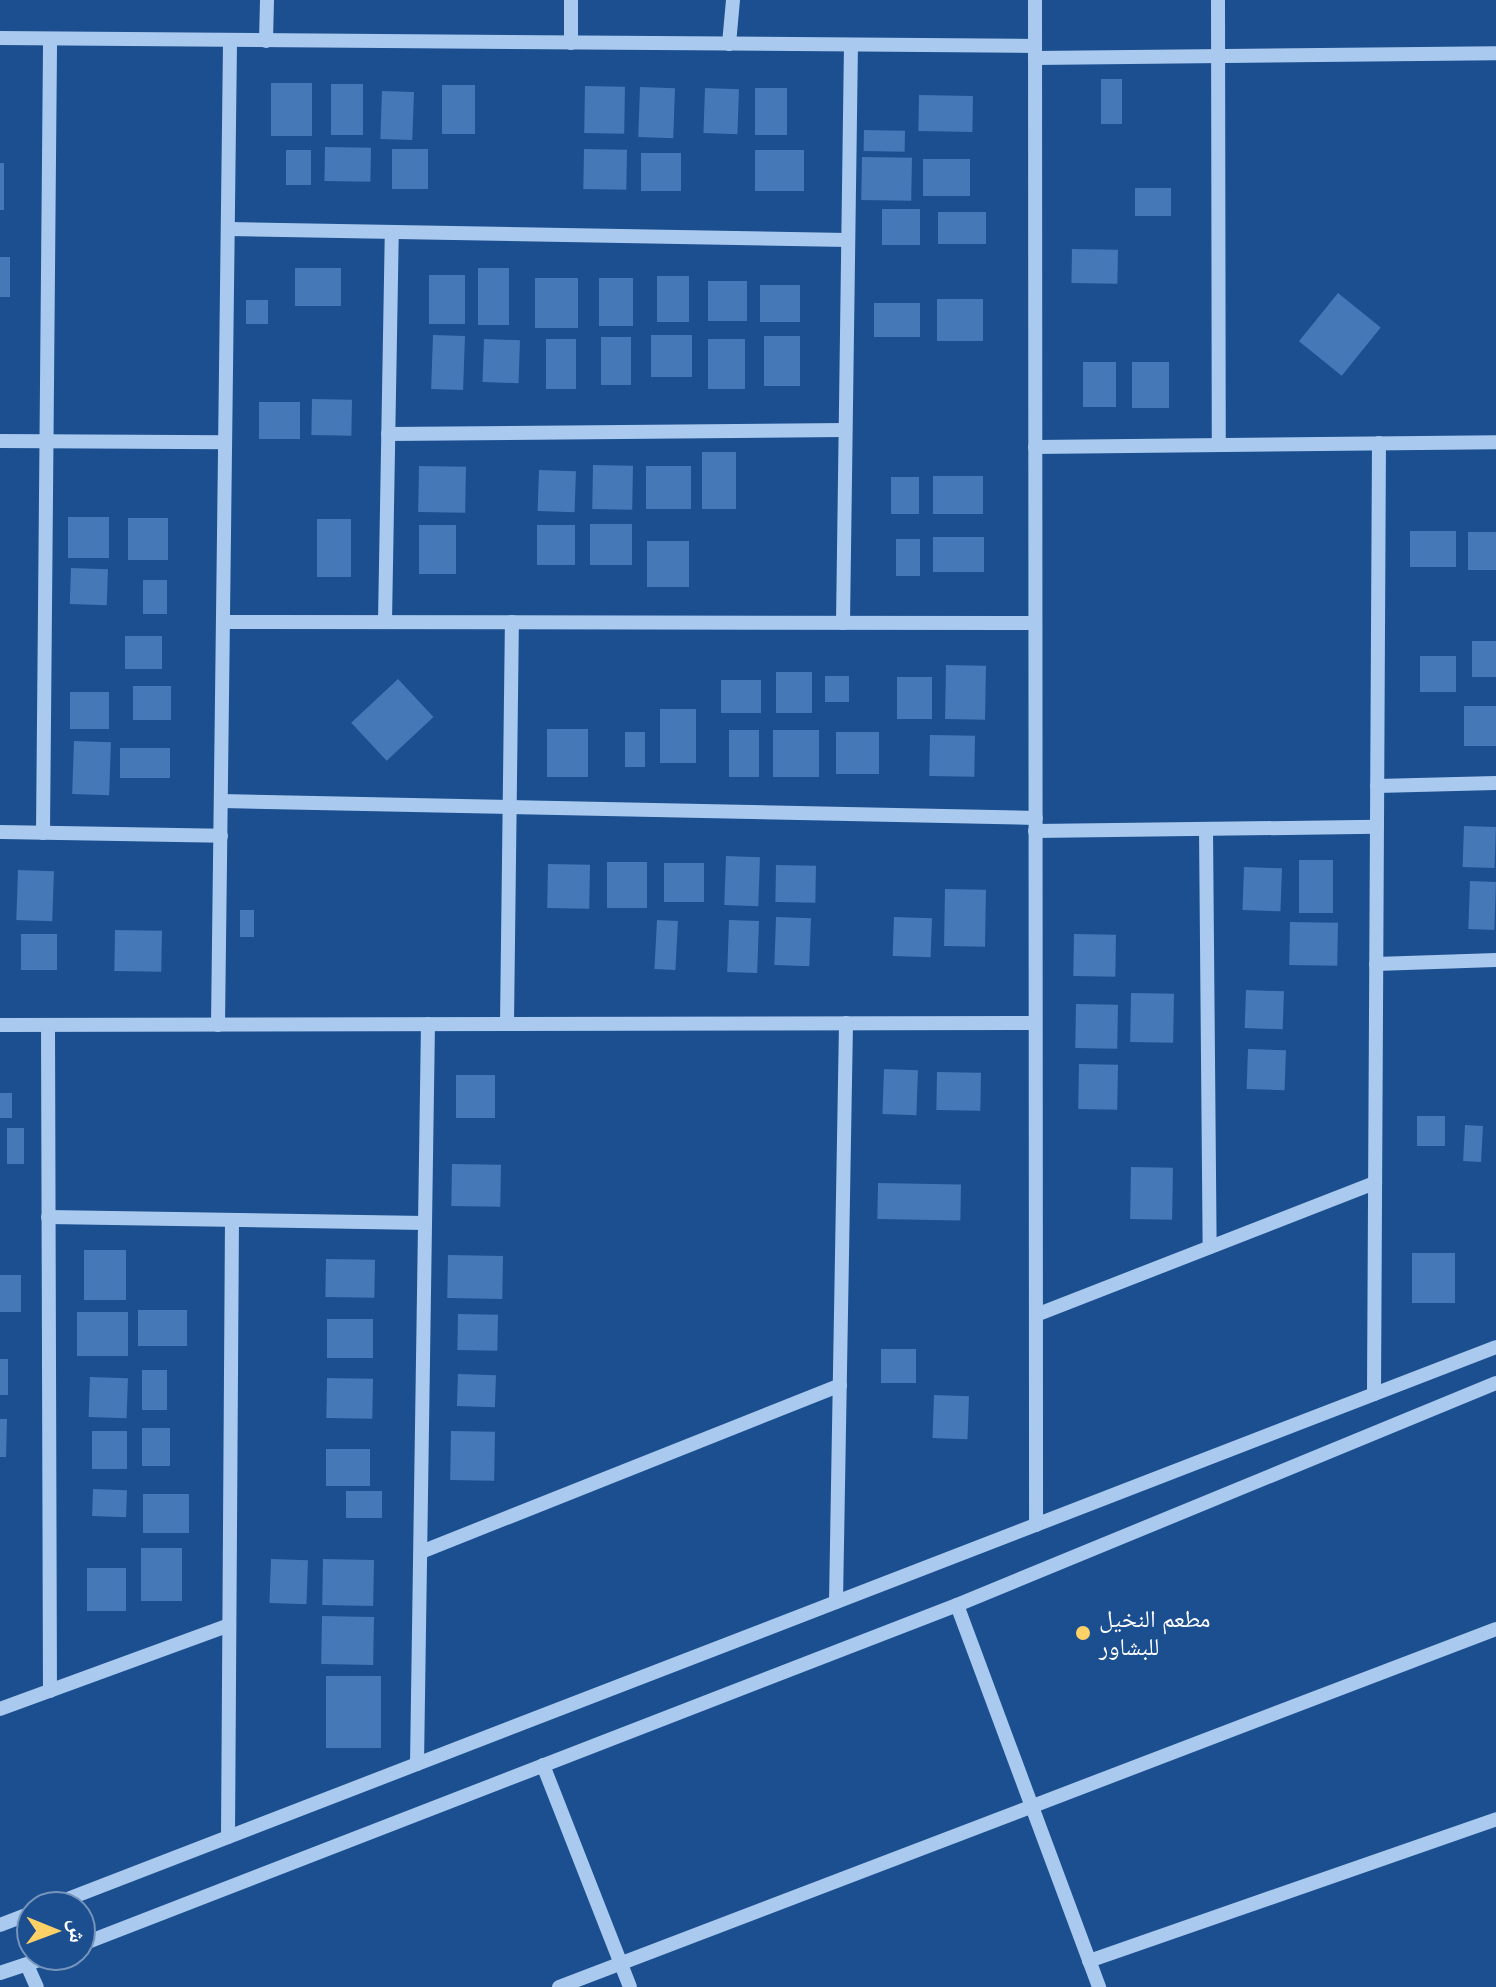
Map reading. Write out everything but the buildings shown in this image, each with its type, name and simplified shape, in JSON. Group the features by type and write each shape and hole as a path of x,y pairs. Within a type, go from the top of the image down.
{"street":[{"path":"266,41 267,0"},
{"path":"571,0 571,43"},
{"path":"729,44 733,0"},
{"path":"1035,0 1036,1525"},
{"path":"1218,0 1219,445"},
{"path":"0,38 851,45 1218,56 1496,53"},
{"path":"43,833 50,39"},
{"path":"218,1025 230,40"},
{"path":"843,623 851,45"},
{"path":"228,229 848,240"},
{"path":"385,622 392,232"},
{"path":"388,434 845,430"},
{"path":"0,441 225,442"},
{"path":"1035,447 1496,442"},
{"path":"1374,1394 1379,443"},
{"path":"223,622 1035,623"},
{"path":"507,1024 512,622"},
{"path":"1377,786 1496,783"},
{"path":"221,801 1206,829 1377,827"},
{"path":"1206,829 1210,1247"},
{"path":"0,832 221,836"},
{"path":"1376,964 1496,960"},
{"path":"836,1602 846,1023"},
{"path":"0,1025 1035,1023"},
{"path":"417,1764 428,1024"},
{"path":"48,1025 50,1691"},
{"path":"1036,1315 1375,1183"},
{"path":"48,1217 425,1223"},
{"path":"228,1837 232,1220"},
{"path":"88,1891 1496,1347"},
{"path":"96,1939 957,1605 1496,1383"},
{"path":"421,1552 840,1385"},
{"path":"957,1605 1099,1987"},
{"path":"0,1709 229,1625"},
{"path":"559,1987 1496,1629"},
{"path":"543,1765 630,1987"},
{"path":"1089,1961 1496,1819"}],"place":[{"name":"مطعم النخيل للبشاور","path":"1083,1633"}]}
